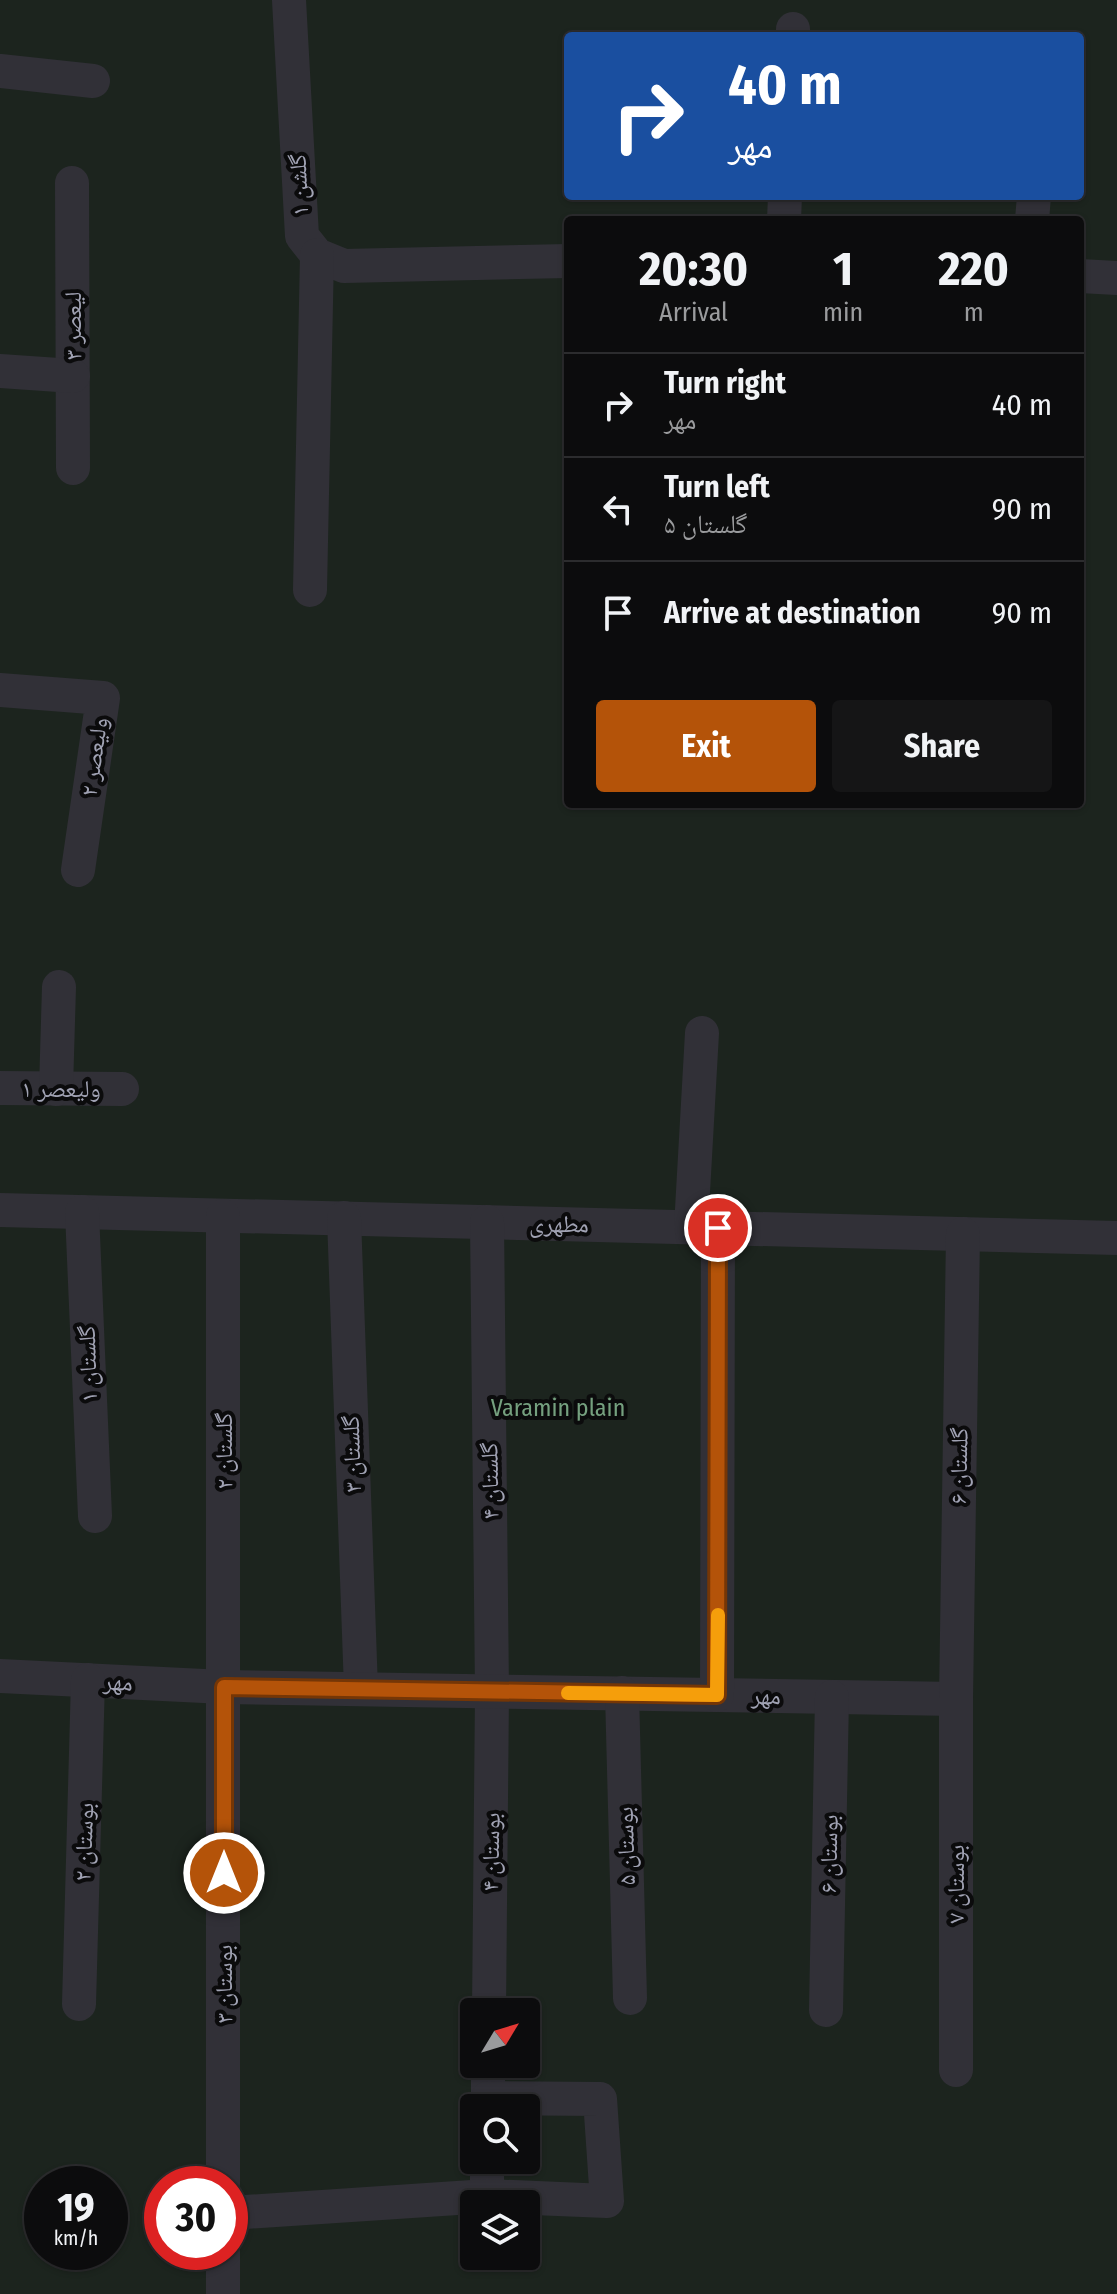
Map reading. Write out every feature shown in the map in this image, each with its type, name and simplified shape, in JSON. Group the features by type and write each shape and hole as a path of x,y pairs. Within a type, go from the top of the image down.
{"street":[{"name":"گلشن ۱","path":"289,0 302,236 317,255"},
{"path":"0,71 93,81"},
{"name":"لیعصر ۳","path":"72,183 73,468"},
{"path":"310,590 317,255 344,266 564,261"},
{"path":"1084,276 1117,278"},
{"path":"0,371 73,376"},
{"name":"ولیعصر ۲","path":"0,690 103,698 78,870"},
{"path":"56,1089 59,987"},
{"path":"702,1033 717,1695"},
{"name":"ولیعصر ۱","path":"0,1088 122,1089"},
{"name":"مطهری","path":"0,1210 1117,1238"},
{"name":"گلستان ۱","path":"82,1212 95,1516"},
{"name":"گلستان ۲","path":"223,1216 224,1687"},
{"name":"گلستان ۳","path":"344,1218 361,1689"},
{"name":"گلستان ۴","path":"487,1222 492,1692"},
{"name":"گلستان ۶","path":"956,1699 963,1234"},
{"name":"مهر","path":"0,1676 224,1687 956,1699"},
{"name":"بوستان ۲","path":"79,2004 88,1680"},
{"name":"بوستان ۳","path":"223,2166 224,1687"},
{"name":"بوستان ۴","path":"489,1998 492,1692"},
{"name":"بوستان ۵","path":"622,1693 630,1998"},
{"name":"بوستان ۶","path":"826,2010 832,1697"},
{"name":"بوستان ۷","path":"956,1699 956,2070"},
{"path":"540,2101 600,2099 607,2201 540,2198"},
{"path":"248,2212 460,2198"},
{"path":"223,2270 223,2294"}],"green space":[{"name":"Varamin plain","path":"0,0 1117,0 1117,2294 0,2294"}],"slow traffic":[{"path":"568,1693 717,1695 718,1615"}],"route":[{"path":"224,1873 224,1687 717,1695 718,1228"}]}
